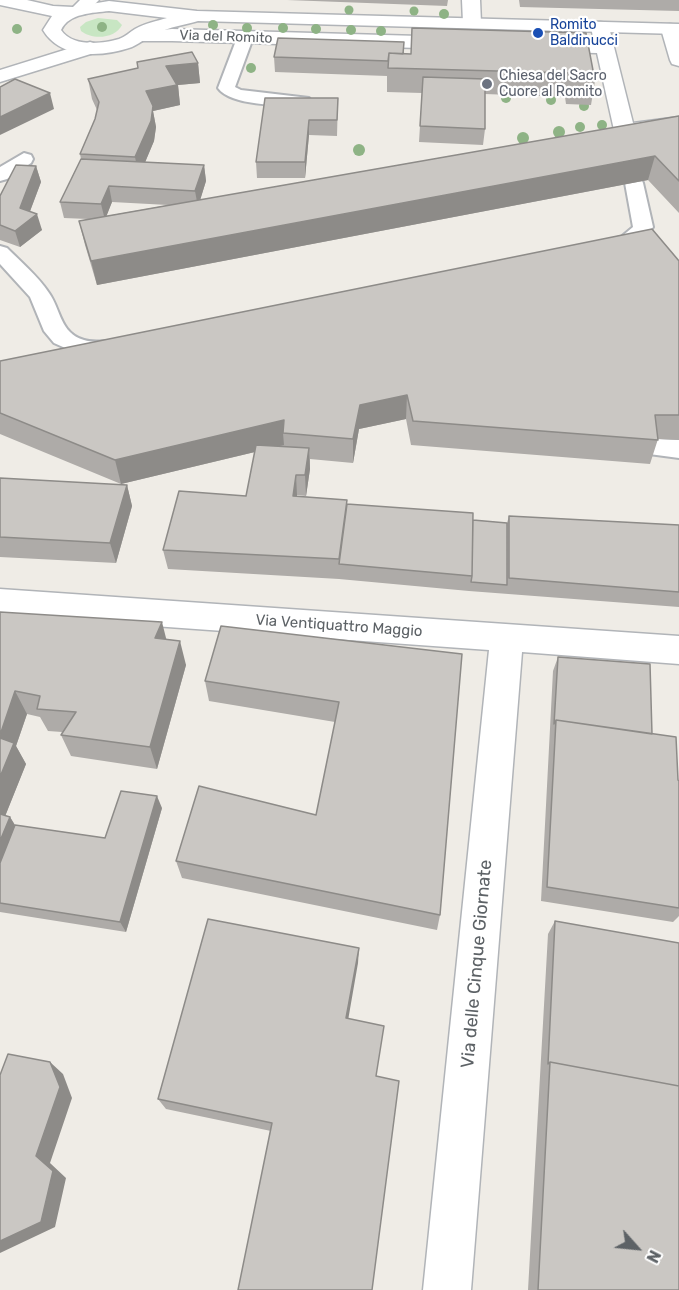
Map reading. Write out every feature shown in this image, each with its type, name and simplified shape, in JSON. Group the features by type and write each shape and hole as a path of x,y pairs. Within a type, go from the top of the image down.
{"street":[{"path":"3,0 55,15 70,14"},
{"path":"471,0 472,23"},
{"name":"Via del Romito","path":"97,6 121,6 197,16 140,34 117,45 90,48 63,43 57,39 70,14 97,6"},
{"path":"121,6 142,17 146,22 140,34"},
{"path":"2,75 37,49 70,14"},
{"path":"197,16 675,29 679,60"},
{"path":"600,27 624,130 679,123"},
{"name":"Via del Romito","path":"140,34 469,43"},
{"path":"526,45 604,48"},
{"path":"2,75 90,48"},
{"name":"Via Ventiquattro Maggio","path":"0,602 679,650"},
{"name":"Via delle Cinque Giornate","path":"447,1290 507,638"}],"lane":[{"path":"245,38 226,88 236,95 315,103"},
{"path":"0,175 24,159"},
{"path":"587,250 630,241 639,235 643,227 634,183"},
{"path":"0,252 40,296 55,331 72,345 97,349 136,342"}],"green space":[{"path":"98,18 117,20 122,25 119,30 103,37 91,36 81,31 80,27 86,22"}],"building":[{"path":"412,28 586,33 595,81 571,81 570,73 388,68 389,53 411,54"},
{"path":"278,38 404,42 403,54 389,53 388,61 274,57"},
{"path":"192,52 198,63 166,66 177,85 146,91 153,106 151,121 135,157 80,154 95,119 99,102 88,79 138,68 137,62"},
{"path":"423,77 485,79 485,129 420,126"},
{"path":"15,79 50,93 0,117 0,87"},
{"path":"265,98 338,98 337,120 309,120 305,162 256,162"},
{"path":"679,116 679,181 655,156 91,261 79,221"},
{"path":"81,159 204,165 195,191 109,186 101,204 60,202"},
{"path":"16,165 36,166 20,208 37,214 15,231 0,225 0,196"},
{"path":"652,229 679,261 679,415 655,415 658,440 413,421 407,395 360,405 353,439 283,433 284,420 115,460 0,413 0,361"},
{"path":"256,445 309,448 305,475 296,475 293,496 347,500 339,559 163,550 179,491 246,496"},
{"path":"0,478 127,485 110,543 0,537"},
{"path":"347,504 473,513 472,576 339,564"},
{"path":"509,516 679,525 679,592 509,578"},
{"path":"473,520 507,523 507,585 471,582"},
{"path":"0,612 162,622 155,638 180,641 150,747 61,735 76,712 37,709 40,696 15,691 0,735"},
{"path":"221,626 462,654 440,915 176,861 199,786 316,815 339,702 205,681"},
{"path":"558,657 650,664 652,734 556,720 554,724"},
{"path":"556,720 676,737 679,781 679,908 547,887"},
{"path":"0,738 14,743 0,777"},
{"path":"121,791 157,796 120,922 0,903 0,863 15,825 105,838"},
{"path":"0,814 10,817 0,841"},
{"path":"208,919 359,948 346,1018 384,1026 376,1076 399,1081 372,1290 238,1290 272,1123 158,1099"},
{"path":"555,921 679,943 679,1086 550,1062 548,1064"},
{"path":"8,1054 50,1062 60,1087 36,1156 53,1171 41,1222 0,1241 0,1075"},
{"path":"550,1062 679,1086 679,1290 538,1290"}],"place":[{"name":"Romito Baldinucci","path":"538,33"},
{"name":"Chiesa del Sacro Cuore al Romito","path":"487,84"}]}
